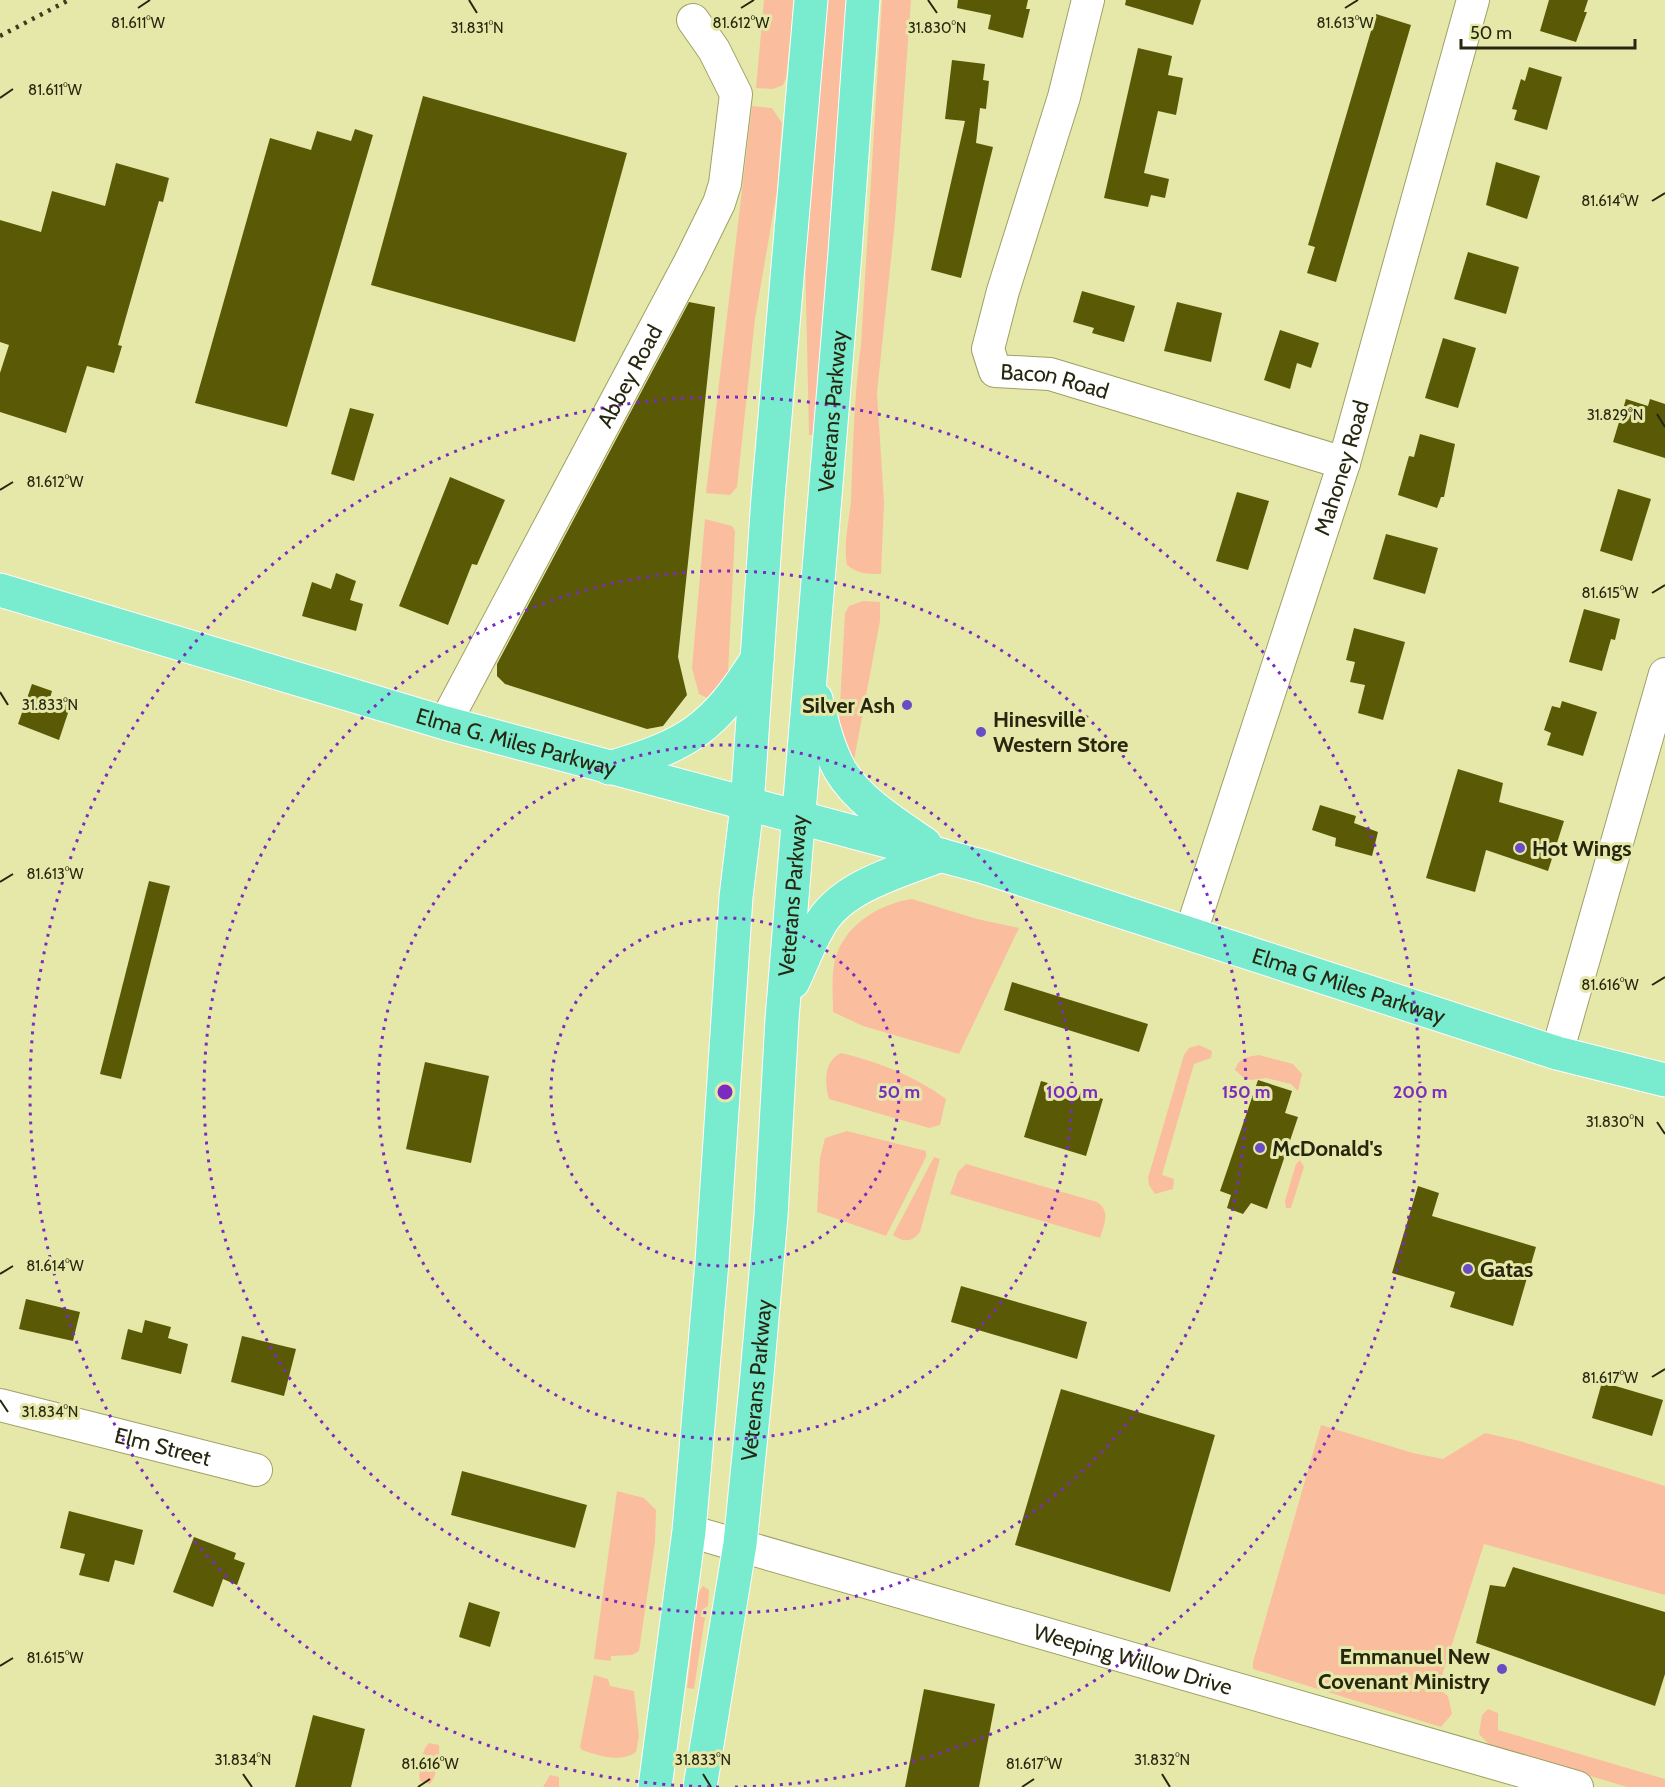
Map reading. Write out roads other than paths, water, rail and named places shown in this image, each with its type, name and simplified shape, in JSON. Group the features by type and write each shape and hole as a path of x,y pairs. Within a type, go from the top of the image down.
{"main road":[{"path":"655,1787 689,1531 712,1262 736,897 747,806 774,429 811,0"},
{"name":"Veterans Parkway","path":"700,1787 740,1544 771,1216 784,1002 863,0"},
{"name":"Elma G. Miles Parkway","path":"0,591 445,723 747,806 941,855 1035,883"},
{"path":"609,768 647,757 695,734 735,694 758,657"},
{"path":"811,681 826,735 841,770 852,786 879,810 941,855"},
{"path":"784,1002 821,922 842,900 873,883 941,855"},
{"name":"Elma G Miles Parkway","path":"1035,883 1557,1053 1665,1080"}],"street":[{"name":"Bacon Road","path":"1088,0 1064,97 1003,291 988,349 995,371 1050,374 1344,463"},
{"name":"Mahoney Road","path":"1191,933 1344,463 1473,0"},
{"name":"Abbey Road","path":"445,723 719,203 730,152 736,94 714,50 693,20"},
{"path":"1557,1053 1665,674"},
{"name":"Elm Street","path":"0,1405 256,1470"},
{"name":"Weeping Willow Drive","path":"689,1531 1578,1787"}],"railway":[{"path":"0,36 69,0"}],"place":[{"name":"Silver Ash","path":"907,705"},
{"name":"Hinesville Western Store","path":"981,732"},
{"name":"Hot Wings","path":"1520,848"},
{"name":"McDonald's","path":"1260,1148"},
{"name":"Gatas","path":"1468,1269"},
{"name":"Emmanuel New Covenant Ministry","path":"1502,1669"}]}
